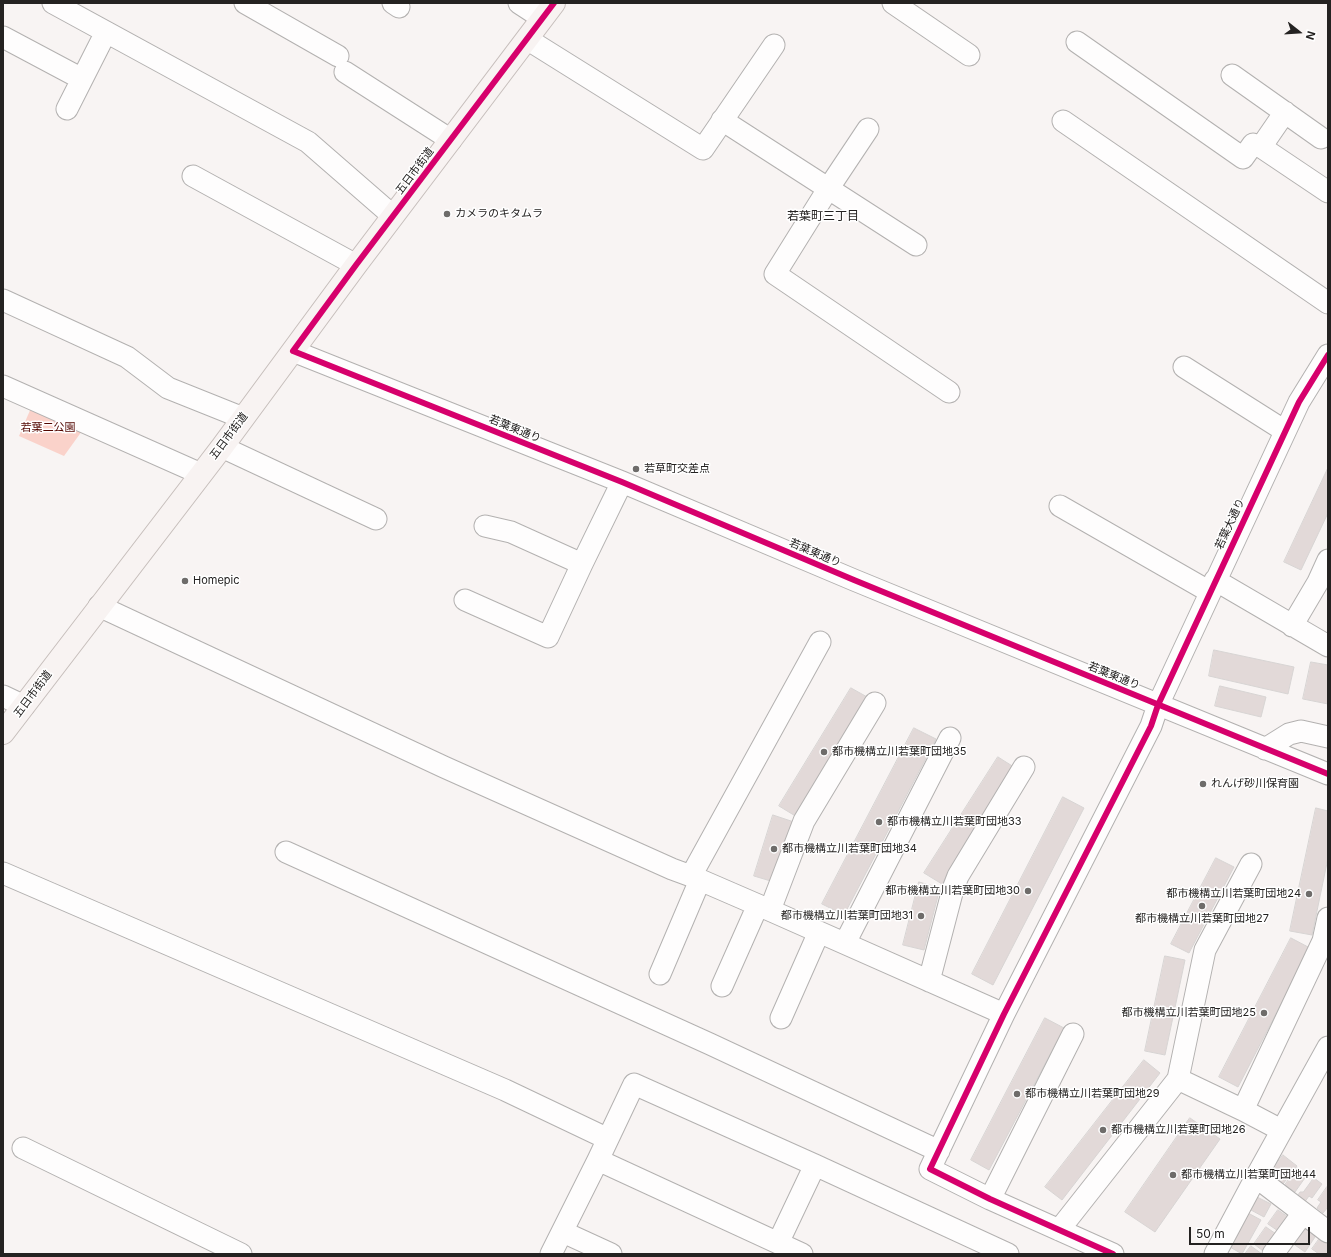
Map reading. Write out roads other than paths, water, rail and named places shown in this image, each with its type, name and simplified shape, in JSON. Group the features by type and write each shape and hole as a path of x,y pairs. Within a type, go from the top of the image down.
{"main road":[{"name":"五日市街道","path":"3,733 222,447 356,265 548,11"}],"street":[{"path":"53,3 308,142 393,216"},
{"path":"245,3 341,64 451,140"},
{"path":"519,3 548,11"},
{"path":"893,3 969,56"},
{"path":"67,109 106,32"},
{"path":"3,37 82,79"},
{"path":"527,40 703,149 774,45"},
{"path":"1077,42 1243,158 1253,144 1261,147 1328,192"},
{"path":"1232,74 1321,138"},
{"path":"1261,147 1285,112"},
{"path":"722,120 916,245"},
{"path":"1063,121 1328,303"},
{"path":"868,129 828,189 775,274 949,392"},
{"path":"193,176 356,265"},
{"path":"3,300 127,356 168,388 243,418"},
{"name":"若葉東通り","path":"293,351 622,482 854,580 1328,774"},
{"name":"若葉大通り","path":"990,1199 930,1169 940,1151 1004,1014 1151,726 1158,705 1212,586 1299,402 1328,355"},
{"path":"1184,367 1286,431"},
{"path":"3,386 200,474"},
{"path":"222,447 376,519"},
{"path":"465,600 548,637 622,482"},
{"path":"1060,506 1328,646"},
{"path":"485,526 511,532 582,564"},
{"path":"1292,626 1318,582 1328,560"},
{"path":"99,606 444,767 672,869 845,943 1004,1014"},
{"path":"660,974 696,878 820,642"},
{"path":"3,696 24,706"},
{"path":"722,986 764,908 804,821 875,703"},
{"path":"1265,749 1289,734 1301,731 1328,737"},
{"path":"845,943 950,738"},
{"path":"929,981 952,889 958,876 1024,767"},
{"path":"286,852 710,1044 940,1151"},
{"path":"1059,1230 1178,1079 1204,950 1251,864"},
{"path":"3,872 505,1090 608,1139"},
{"path":"1243,1110 1323,940 1328,918"},
{"path":"781,1018 819,932"},
{"path":"1073,1034 990,1199 1112,1254"},
{"path":"1215,1254 1281,1130 1328,1047"},
{"path":"1178,1079 1281,1130"},
{"path":"551,1254 634,1084 815,1164 995,1251"},
{"path":"23,1148 241,1254"},
{"path":"598,1160 802,1254"},
{"path":"778,1243 815,1164"},
{"path":"1256,1177 1328,1232"},
{"path":"1273,1254 1303,1213"},
{"path":"563,1232 611,1254"}],"place":[{"name":"カメラのキタムラ","path":"447,214"},
{"name":"若草町交差点","path":"636,469"},
{"name":"Homepic","path":"185,581"},
{"name":"都市機構立川若葉町団地35","path":"824,752"},
{"name":"れんげ砂川保育園","path":"1203,784"},
{"name":"都市機構立川若葉町団地33","path":"879,822"},
{"name":"都市機構立川若葉町団地34","path":"774,849"},
{"name":"都市機構立川若葉町団地30","path":"1028,891"},
{"name":"都市機構立川若葉町団地24","path":"1309,894"},
{"name":"都市機構立川若葉町団地27","path":"1202,906"},
{"name":"都市機構立川若葉町団地31","path":"921,916"},
{"name":"都市機構立川若葉町団地25","path":"1264,1013"},
{"name":"都市機構立川若葉町団地29","path":"1017,1094"},
{"name":"都市機構立川若葉町団地26","path":"1103,1130"},
{"name":"都市機構立川若葉町団地44","path":"1173,1175"}],"district":[{"name":"若葉町三丁目","path":"823,216"}],"park label":[{"name":"若葉二公園","path":"48,428"}]}
